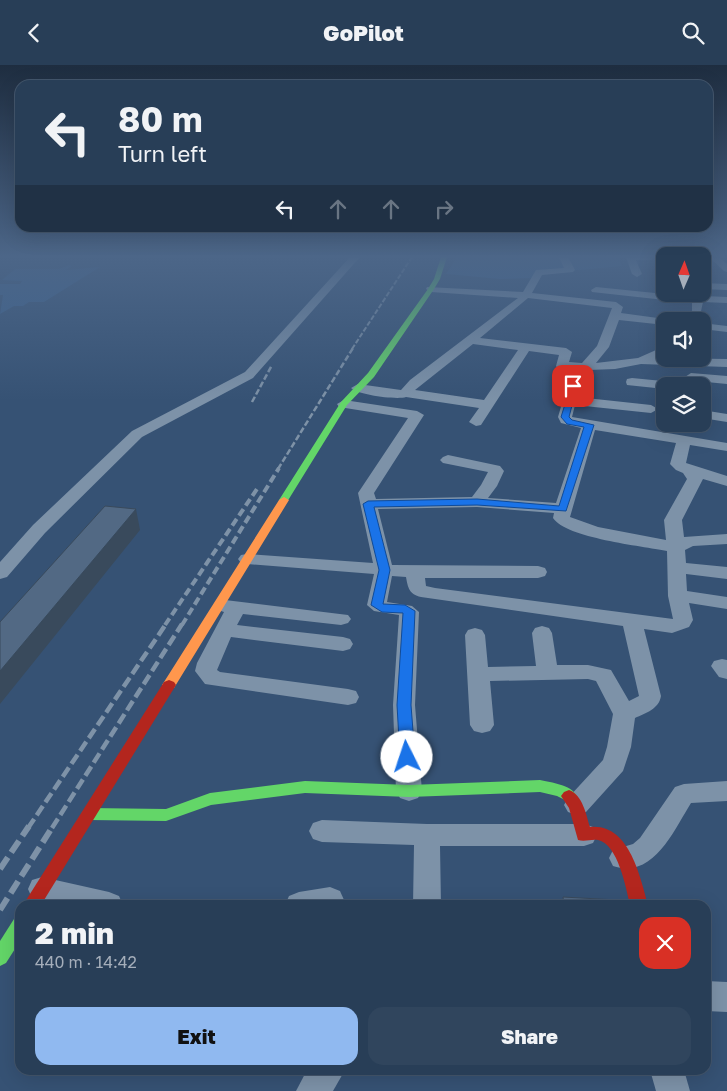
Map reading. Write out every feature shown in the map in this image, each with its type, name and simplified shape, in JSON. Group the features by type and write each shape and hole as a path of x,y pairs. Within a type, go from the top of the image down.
{"street":[{"path":"0,573 40,529 137,435 151,425 250,375 312,305"},
{"path":"64,900 37,897 227,607 247,559 344,404 371,375 420,305"},
{"path":"406,393 414,383 514,305"},
{"path":"582,305 656,320"},
{"path":"618,305 603,347 585,367 573,386 565,417 566,420 727,447"},
{"path":"711,327 727,329"},
{"path":"470,340 566,352 562,366 585,367 640,362 727,363"},
{"path":"476,422 526,347"},
{"path":"640,362 656,356"},
{"path":"711,379 727,380"},
{"path":"632,381 656,384"},
{"path":"358,388 488,405"},
{"path":"711,391 727,392"},
{"path":"570,400 656,408"},
{"path":"344,404 417,415 366,493 384,570 377,607 409,611 404,705 409,791"},
{"path":"711,415 727,418"},
{"path":"589,425 561,518 568,525 676,547 690,541 727,539"},
{"path":"684,440 678,464 690,471 727,481"},
{"path":"448,460 495,469 496,471 489,487 477,502"},
{"path":"415,572 417,588 421,591 672,627 678,625 682,620 678,596 673,520 695,479 690,471"},
{"path":"368,504 477,502 563,509"},
{"path":"247,559 415,572 538,572"},
{"path":"677,568 727,573"},
{"path":"678,596 727,603"},
{"path":"227,607 341,619"},
{"path":"227,607 224,630 206,671 213,679 348,697"},
{"path":"624,713 645,704 649,701 650,696 632,621"},
{"path":"224,630 343,644"},
{"path":"542,633 548,674"},
{"path":"475,635 482,725"},
{"path":"479,674 588,672 603,675 624,713 619,747 614,763 577,805"},
{"path":"89,815 166,815 210,799 305,787 409,791 540,786 566,792 573,798 577,805 584,835"},
{"path":"623,858 641,853 649,847 684,794 727,791"},
{"path":"322,831 427,835 584,835 597,833 611,840 623,858 631,875 638,900"},
{"path":"427,835 427,900"},
{"path":"0,957 15,933"},
{"path":"711,996 727,997"},
{"path":"313,1091 324,1075"},
{"path":"668,1075 673,1091"}],"water":[{"path":"1,305 25,305 14,306 0,314"}],"building":[{"path":"105,506 136,509 0,671 0,622"},
{"path":"563,897 617,900 563,900"}],"railway":[{"path":"352,349 381,305"},
{"path":"278,469 353,348"},
{"path":"252,402 272,365"},
{"path":"182,625 279,468"},
{"path":"165,625 259,486"},
{"path":"28,828 166,624"},
{"path":"52,828 182,624"},
{"path":"0,869 29,826"},
{"path":"0,910 53,826"}],"traffic: fast":[{"path":"284,500 344,404 371,375 420,305"},
{"path":"89,814 166,815 210,799 305,787 409,791 540,786 561,791 569,796"},
{"path":"0,957 15,933"}],"traffic: slow":[{"path":"169,685 284,500"}],"traffic: jam":[{"path":"35,900 169,685"},
{"path":"569,796 576,806 584,835 602,834 618,847 628,866 638,900"}],"route":[{"path":"407,757 404,705 409,611 407,609 382,608 376,605 384,570 368,504 477,502 563,509 589,425 566,420 565,417 573,386"}]}
